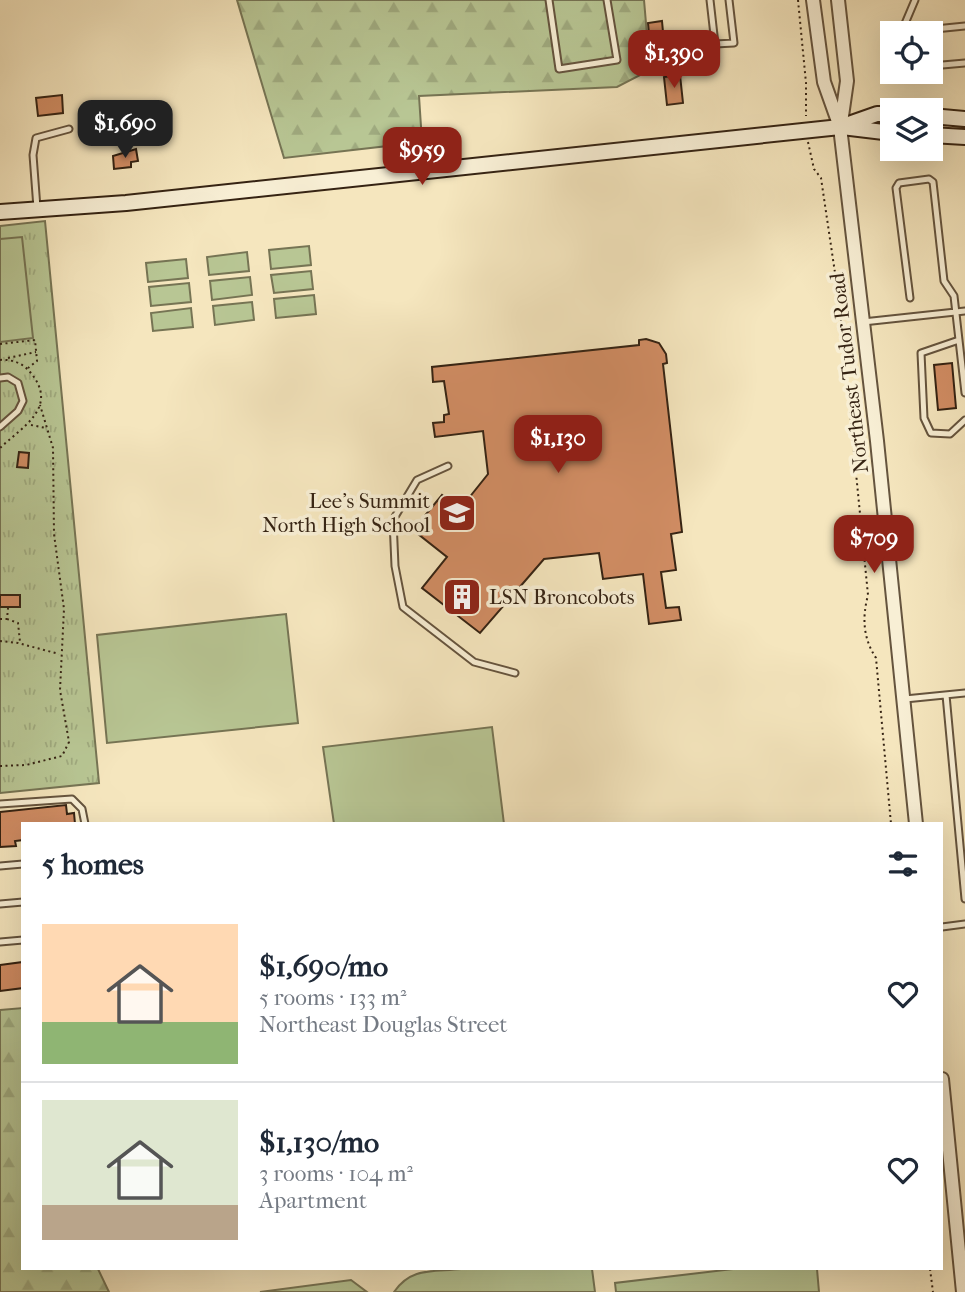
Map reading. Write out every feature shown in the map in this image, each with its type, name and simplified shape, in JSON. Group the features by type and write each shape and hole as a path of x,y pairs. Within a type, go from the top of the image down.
{"main road":[{"path":"840,127 880,114"},
{"path":"943,117 965,118"},
{"path":"0,212 126,203 807,130 840,127 880,132"},
{"path":"943,136 965,137"}],"street":[{"name":"Northeast Tudor Road","path":"813,0 824,82 840,127 916,822"},
{"name":"Northeast Tudor Road","path":"838,0 847,81 840,127"},
{"path":"943,1089 963,1292"}],"lane":[{"path":"549,0 559,69 617,60 607,0"},
{"path":"710,0 715,44 734,43 729,0"},
{"path":"906,21 915,0"},
{"path":"943,28 965,26"},
{"path":"943,65 965,63"},
{"path":"37,208 33,155 36,138 69,129"},
{"path":"910,298 896,188 899,183 929,179 933,182 944,281 954,296 965,393"},
{"path":"863,322 965,311"},
{"path":"959,340 921,353 924,418 930,433 950,434 965,420"},
{"path":"0,378 8,377 18,383 23,401 18,411 0,428"},
{"path":"448,466 417,480 393,520 395,566 403,607 474,662 515,673"},
{"path":"903,699 965,693"},
{"path":"946,695 965,899"},
{"path":"0,804 72,799 82,809 85,822"},
{"path":"0,866 21,864"},
{"path":"0,904 21,902"},
{"path":"943,927 965,925"},
{"path":"0,942 21,940"}],"path":[{"path":"798,0 810,156 821,178 839,300 868,595 864,621 866,644 876,658 891,822"},
{"path":"0,344 35,340 37,362 27,368"},
{"path":"2,360 37,351"},
{"path":"0,766 49,761 62,756 67,750 60,690 60,654 65,633 54,534 53,448 40,405"},
{"path":"30,425 47,428"},
{"path":"7,619 8,608"},
{"path":"0,619 18,623 20,643"},
{"path":"0,642 20,643 60,654"},
{"path":"930,1270 933,1292"}],"green space":[{"path":"237,0 644,0 650,70 617,87 419,96 422,142 284,158"},
{"path":"45,221 99,783 0,793 0,226"},
{"path":"22,237 33,338 0,342 0,239"},
{"path":"309,246 311,265 271,269 269,250"},
{"path":"247,252 249,271 209,275 207,257"},
{"path":"186,259 188,278 148,282 146,263"},
{"path":"311,271 313,289 274,293 271,275"},
{"path":"250,277 252,295 212,300 210,281"},
{"path":"189,283 191,302 151,306 149,287"},
{"path":"314,295 316,314 276,318 274,299"},
{"path":"252,302 254,320 215,325 213,306"},
{"path":"191,308 193,327 153,331 151,313"},
{"path":"286,614 298,723 107,743 97,635"},
{"path":"492,727 504,822 334,822 323,747"},
{"path":"21,1008 21,1270 98,1270 109,1292 0,1292 0,1010"},
{"path":"592,1270 595,1292 394,1292 408,1278 432,1271"},
{"path":"725,1270 817,1270 819,1292 616,1292 615,1283"},
{"path":"351,1280 367,1292 260,1292"}],"building":[{"path":"662,21 663,32 649,34 648,23"},
{"path":"680,75 683,103 667,105 664,77"},
{"path":"62,95 63,113 38,116 36,98"},
{"path":"136,149 138,161 131,162 131,167 114,169 113,156"},
{"name":"Lee's Summit North High School","path":"639,340 659,343 666,354 667,363 663,364 682,532 671,534 676,570 661,572 666,608 679,607 681,620 649,624 643,574 603,579 599,553 544,559 480,633 422,588 447,557 413,530 442,495 460,509 488,474 483,431 435,437 433,423 444,422 444,415 449,414 444,381 433,382 432,367 639,345"},
{"path":"952,363 956,408 938,410 934,365"},
{"path":"19,452 29,453 28,468 17,467"},
{"path":"0,595 20,595 20,607 0,607"},
{"path":"66,805 67,814 74,813 75,822 21,822 21,840 15,841 16,846 0,847 0,812"},
{"path":"21,962 21,988 0,991 0,965"}],"place":[{"name":"Lee's Summit North High School","path":"457,513"},
{"name":"LSN Broncobots","path":"462,597"}]}
